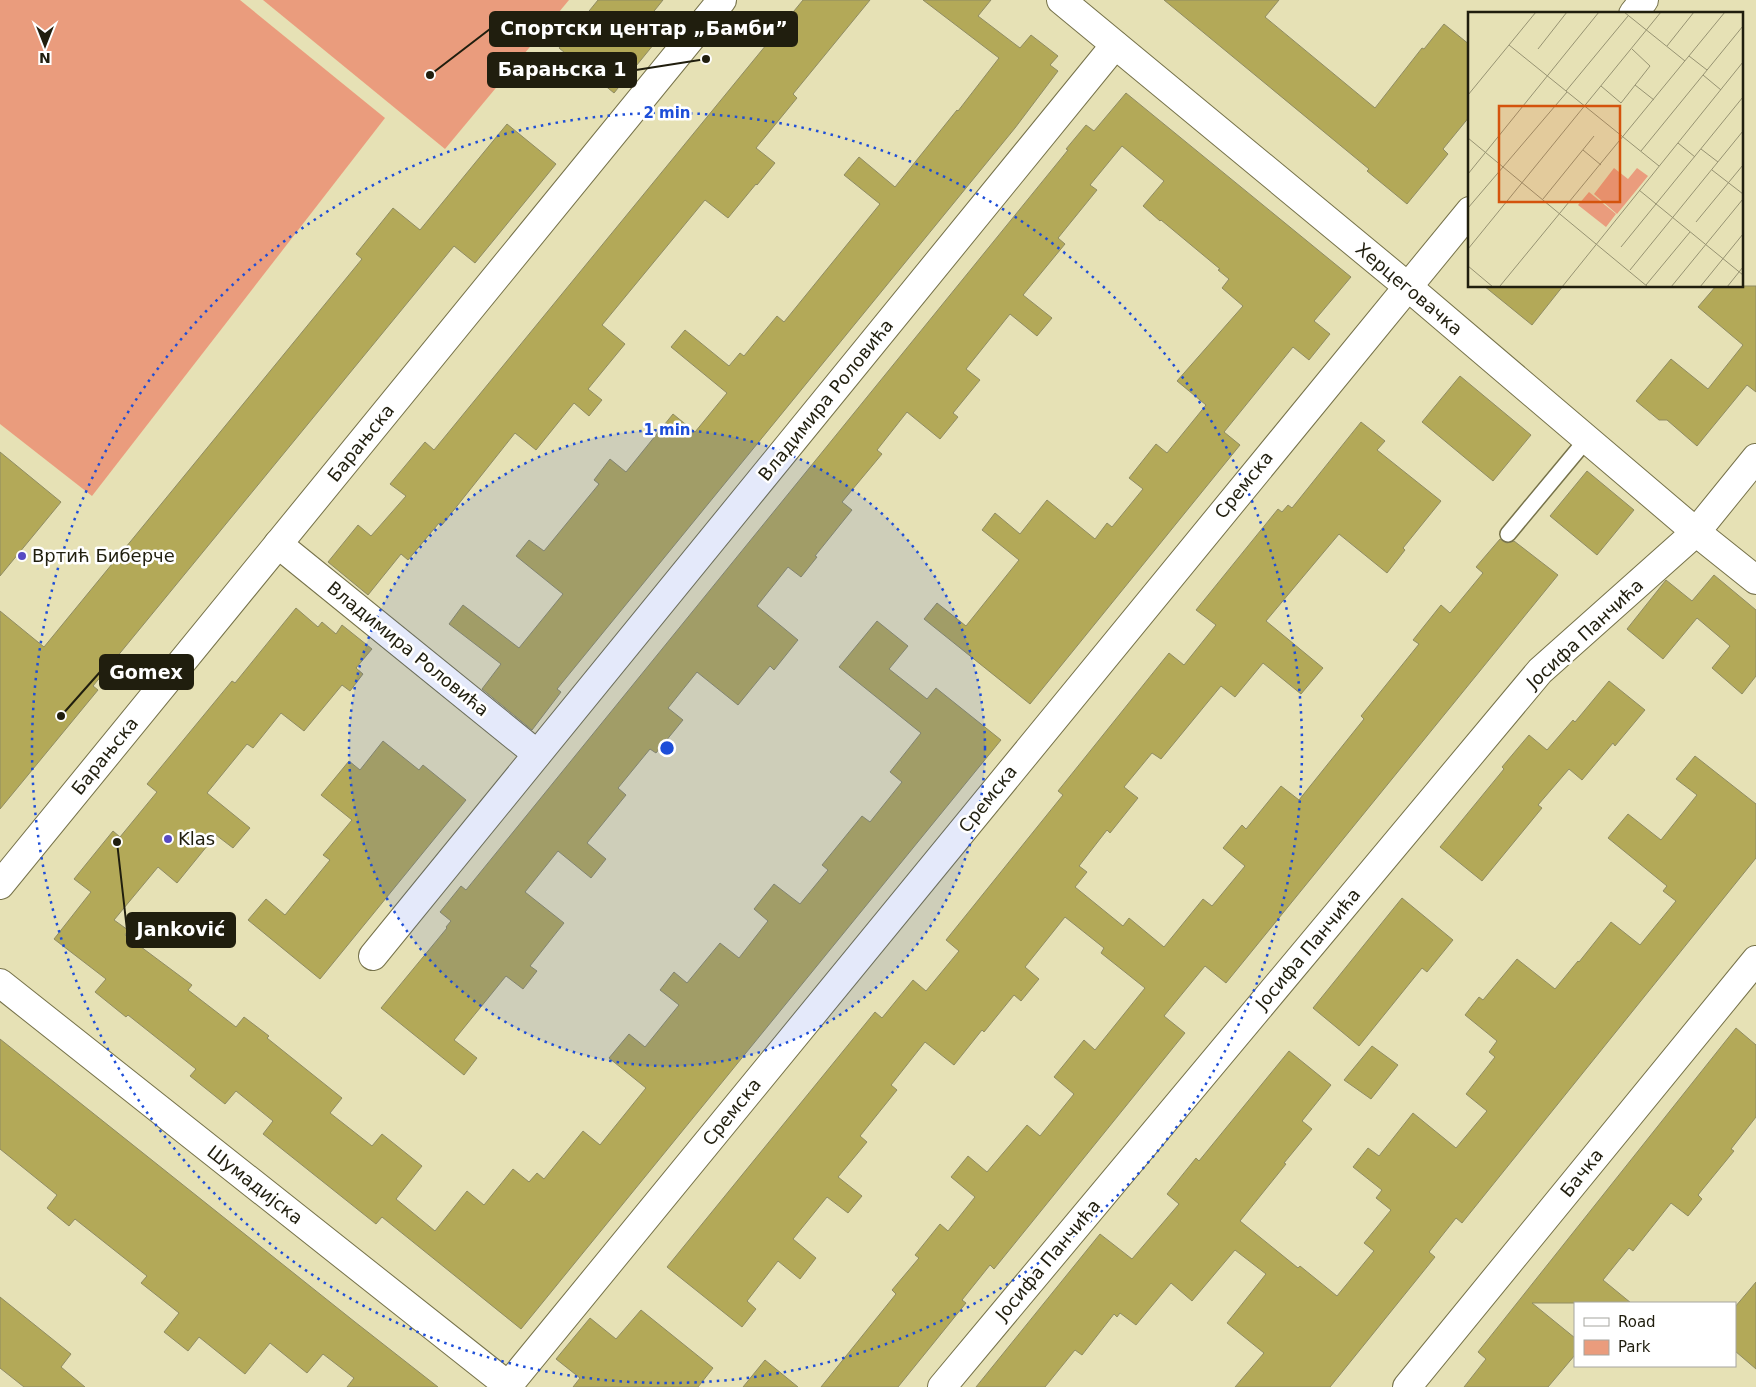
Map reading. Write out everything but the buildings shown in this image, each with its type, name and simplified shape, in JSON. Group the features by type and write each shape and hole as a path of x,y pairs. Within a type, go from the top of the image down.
{"street":[{"name":"Барањска","path":"0,885 722,0"},
{"name":"Херцеговачка","path":"1061,0 1407,286 1696,532 1756,580"},
{"path":"1635,12 1644,0"},
{"name":"Владимира Роловића","path":"373,956 1115,45"},
{"name":"Сремска","path":"508,1386 1468,212"},
{"name":"Јосифа Панчића","path":"942,1387 1540,672 1696,532 1756,458"},
{"name":"Владимира Роловића","path":"278,544 537,754"},
{"name":"Бачка","path":"1407,1387 1756,960"},
{"name":"Шумадијска","path":"0,983 508,1386"}],"lane":[{"path":"1508,534 1587,439"}],"green space":[{"path":"0,0 240,0 385,118 92,496 0,424"},
{"path":"263,0 569,0 445,149"}],"place":[{"name":"Барањска 1","path":"706,59"},
{"name":"Спортски центар „Бамби”","path":"430,75"},
{"name":"Вртић Биберче","path":"22,556"},
{"name":"Gomex","path":"61,716"},
{"name":"Klas","path":"168,839"},
{"name":"Janković","path":"117,842"}]}
